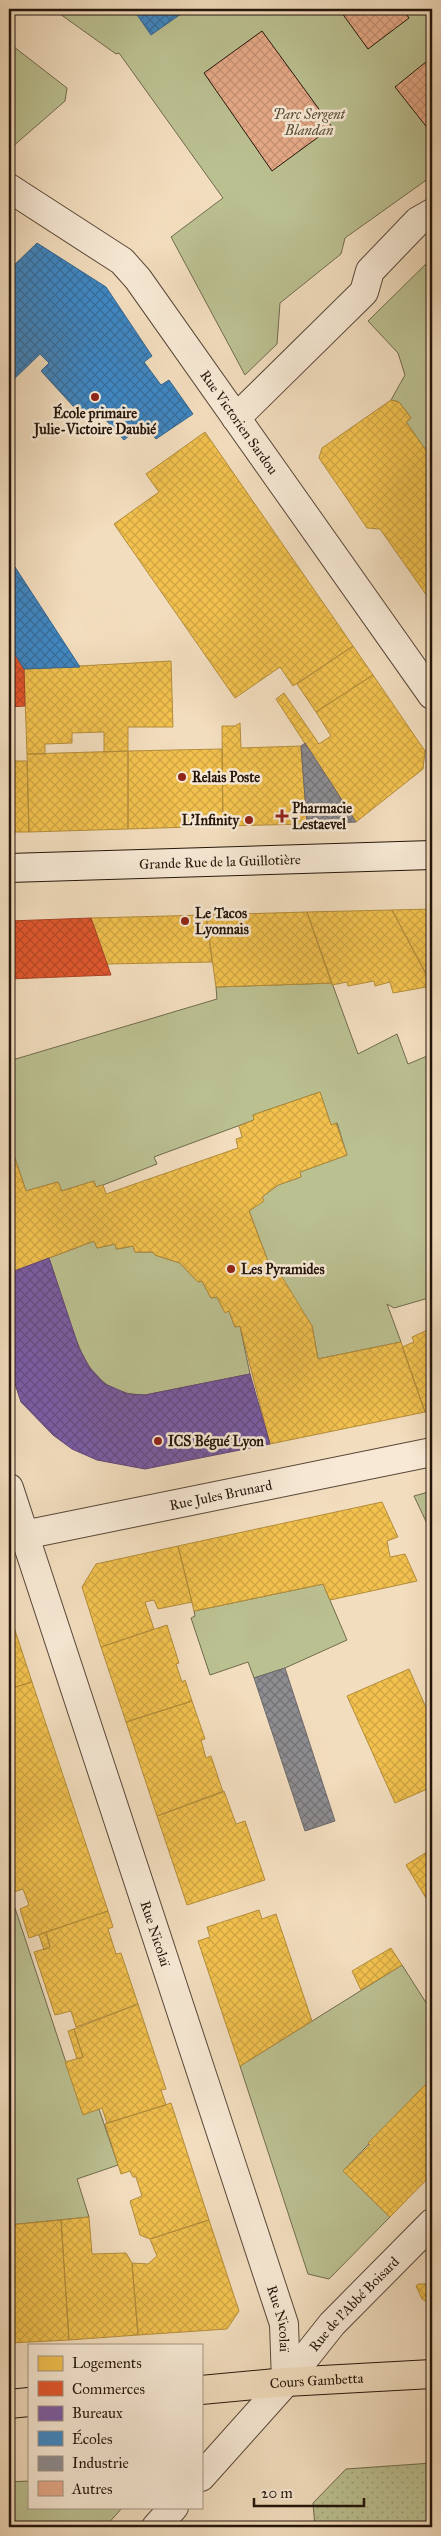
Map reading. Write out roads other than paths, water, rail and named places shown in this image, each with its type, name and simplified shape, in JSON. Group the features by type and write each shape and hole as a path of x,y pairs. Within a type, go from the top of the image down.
{"main road":[{"name":"Cours Gambetta","path":"202,2390 286,2382 432,2374"},
{"path":"9,2404 28,2402"}],"street":[{"name":"Rue Victorien Sardou","path":"9,188 122,261 138,279 432,695"},
{"path":"236,418 364,292 370,271 418,221 432,213"},
{"name":"Grande Rue de la Guillotière","path":"9,868 432,854"},
{"name":"Rue Jules Brunard","path":"17,1536 432,1452"},
{"name":"Rue Nicolaï","path":"9,1488 17,1536 284,2324 286,2382"},
{"name":"Rue de l'Abbé Boisard","path":"202,2476 286,2382 332,2324 432,2223"},
{"path":"156,2527 173,2508"}],"place":[{"name":"École primaire Julie-Victoire Daubié","path":"95,397"},
{"name":"Relais Poste","path":"182,777"},
{"name":"Pharmacie Lestaevel","path":"282,816"},
{"name":"L'Infinity","path":"249,820"},
{"name":"Le Tacos Lyonnais","path":"185,921"},
{"name":"Les Pyramides","path":"231,1269"},
{"name":"ICS Bégué Lyon","path":"158,1441"}],"park label":[{"name":"Parc Sergent Blandan","path":"309,122"}]}
